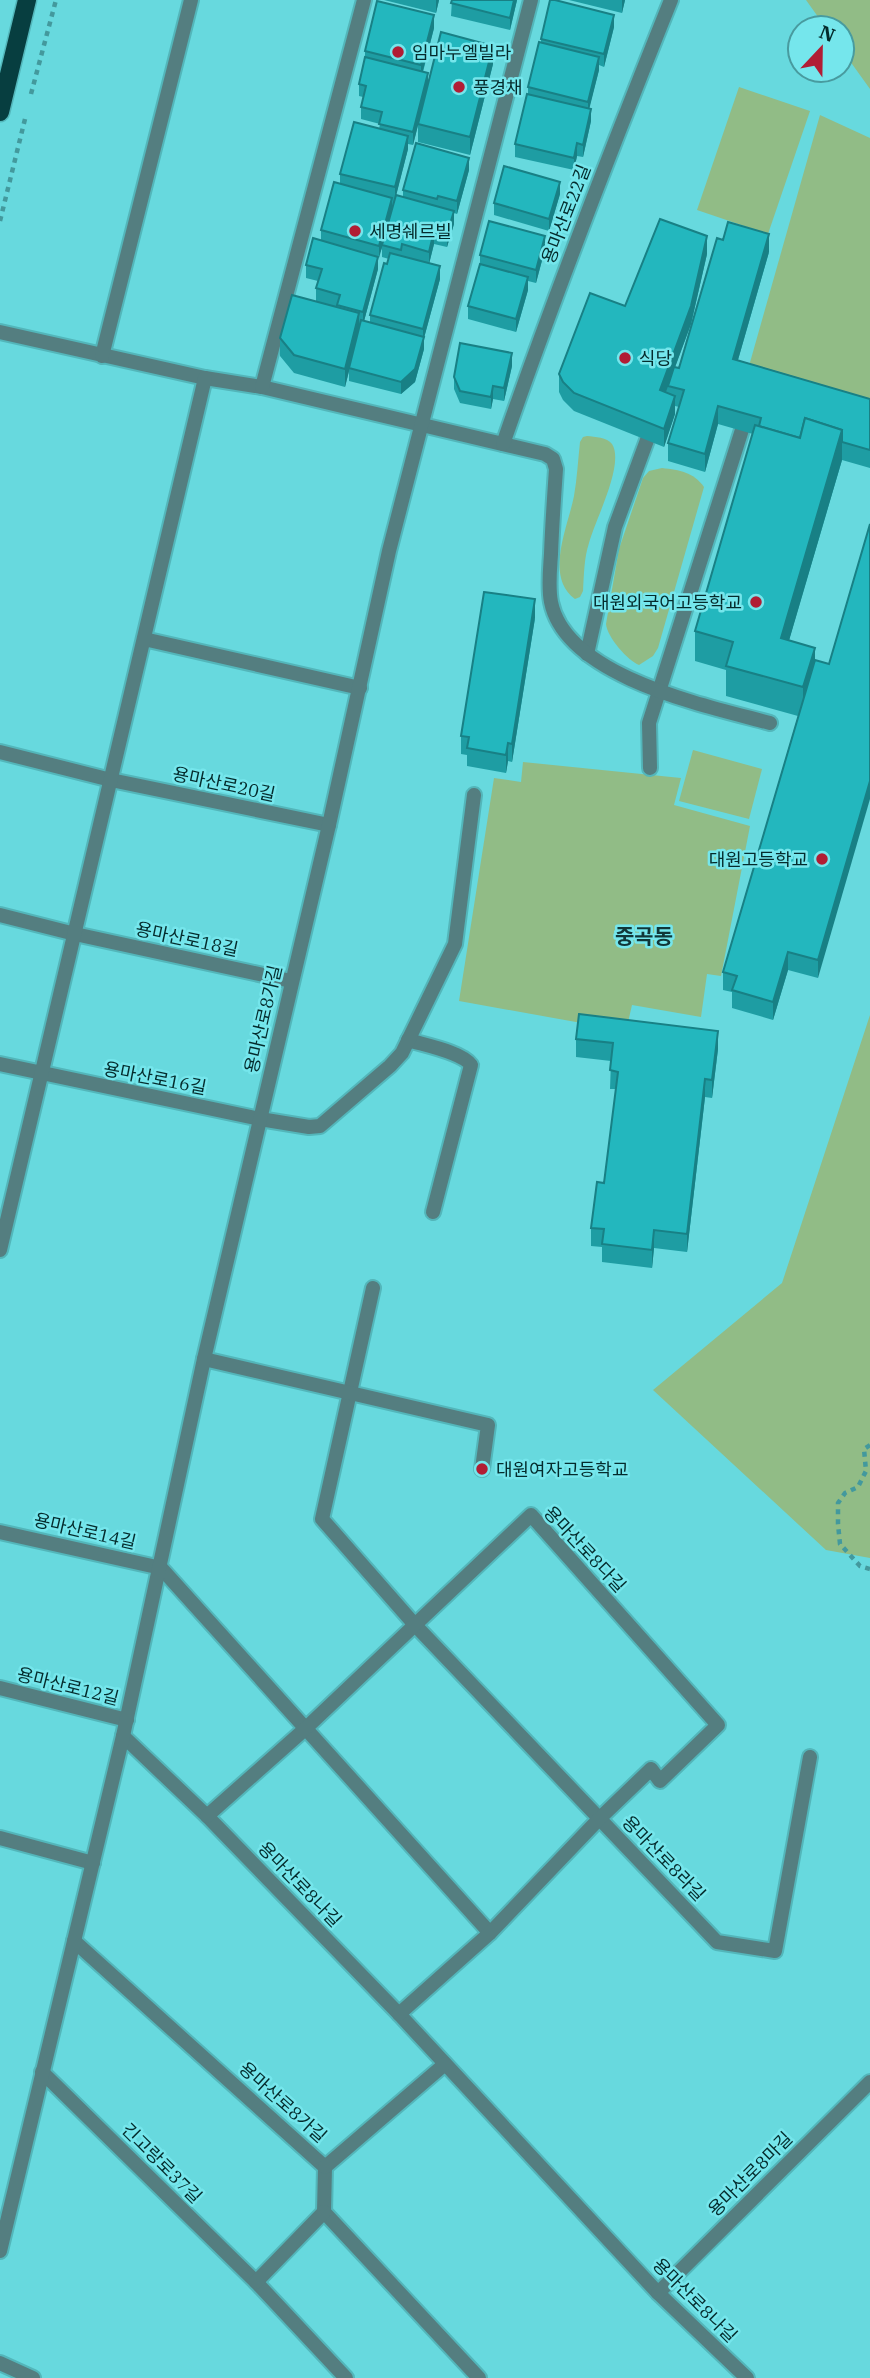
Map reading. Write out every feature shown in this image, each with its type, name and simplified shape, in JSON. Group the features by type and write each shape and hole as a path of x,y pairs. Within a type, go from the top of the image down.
{"main road":[{"path":"0,112 27,0"}],"street":[{"path":"102,356 191,0"},
{"path":"262,387 364,0"},
{"path":"420,426 531,0"},
{"name":"용마산로22길","path":"503,444 560,282 671,0"},
{"path":"0,332 205,378 262,387 545,454 553,459 555,464 550,598 556,617 570,638 587,654 619,674 659,691 770,723"},
{"path":"0,1250 2,1231 42,1075 205,378"},
{"path":"650,768 649,723 752,399"},
{"path":"587,654 615,527 650,432 640,413"},
{"name":"용마산로8가길","path":"0,2251 127,1720 204,1359 420,426"},
{"path":"144,639 360,688"},
{"name":"용마산로20길","path":"0,752 111,780 329,825"},
{"name":"용마산로16길","path":"0,1064 260,1119 309,1127 320,1126 402,1053 455,944 474,795"},
{"name":"용마산로18길","path":"0,915 291,981"},
{"path":"408,1040 464,1058 471,1065 433,1212"},
{"path":"373,1288 322,1518 415,1625 599,1819"},
{"path":"204,1359 488,1425 482,1469"},
{"name":"용마산로8다길","path":"207,1816 305,1729 531,1515 718,1725 660,1781 651,1769 599,1819"},
{"name":"용마산로14길","path":"0,1532 161,1568"},
{"path":"161,1568 490,1933"},
{"name":"용마산로12길","path":"0,1688 127,1720"},
{"name":"용마산로8나길","path":"123,1736 207,1816 399,2014 658,2293 747,2378"},
{"name":"용마산로8라길","path":"399,2014 490,1933 599,1819 717,1942 775,1951 810,1757"},
{"path":"0,1839 93,1863"},
{"name":"용마산로8가길","path":"74,1941 325,2167 324,2212"},
{"path":"325,2167 445,2064"},
{"name":"긴고랑로37길","path":"42,2072 256,2282 346,2378"},
{"name":"용마산로8마길","path":"658,2293 870,2082"},
{"path":"256,2282 324,2212 479,2378"},
{"path":"0,2363 15,2374 33,2378"}],"path":[{"path":"870,1445 864,1449 866,1471 858,1487 845,1493 838,1503 838,1524 840,1544 860,1566 870,1569"}],"green space":[{"path":"806,0 870,0 870,89 856,70 856,14 816,14"},
{"path":"739,87 810,111 768,234 697,210"},
{"path":"820,115 870,138 870,408 747,373"},
{"path":"587,436 601,438 612,444 615,465 587,549 583,591 580,597 575,599 566,589 559,564 574,496 580,442"},
{"path":"662,468 686,473 704,487 658,648 653,656 639,665 619,648 606,624 619,549 643,478 649,471"},
{"path":"693,750 762,769 749,819 679,801"},
{"path":"523,762 681,778 674,805 750,826 721,976 707,974 701,1017 632,1005 626,1031 459,1001 494,778 521,782"},
{"path":"870,1015 870,1558 826,1550 653,1390 782,1283"}],"building":[{"path":"452,0 514,0 510,18 451,3"},
{"path":"550,0 614,15 604,54 541,39"},
{"name":"임마누엘빌라","path":"377,1 434,15 421,65 365,51"},
{"name":"풍경채","path":"441,32 493,46 470,137 418,124"},
{"path":"539,42 599,57 588,102 528,87"},
{"path":"365,57 428,73 413,132 379,124 382,112 361,107 366,86 359,84"},
{"path":"527,94 591,109 583,145 577,143 574,158 515,144"},
{"path":"354,122 408,136 395,187 340,174"},
{"path":"416,143 469,158 457,201 403,190"},
{"path":"504,166 560,182 549,219 494,203"},
{"name":"세명쉐르빌","path":"334,182 392,198 379,246 321,230"},
{"path":"396,195 454,211 447,234 434,231 429,252 402,244 401,250 382,245"},
{"name":"식당","path":"660,219 707,236 691,306 660,390 675,396 664,429 574,393 559,374 590,293 625,306"},
{"path":"489,221 545,236 536,270 480,255"},
{"path":"728,222 769,234 733,359 870,399 870,450 842,442 842,430 805,418 800,438 759,426 761,418 718,406 705,454 668,443 684,390 668,386 674,367 679,368 717,238 723,240"},
{"path":"313,238 378,257 363,312 337,305 340,295 316,288 322,269 306,265"},
{"path":"390,253 440,266 423,329 370,315 384,263 387,264"},
{"path":"480,264 528,277 516,319 468,306"},
{"path":"292,295 359,313 345,369 294,355 280,338"},
{"path":"361,320 424,337 415,369 401,382 349,368"},
{"path":"460,343 512,353 504,388 493,386 491,397 460,391 454,377"},
{"name":"대원외국어고등학교","path":"805,418 842,430 781,638 815,648 803,687 726,666 733,642 695,631 755,425 800,438"},
{"path":"870,524 870,781 818,960 788,952 773,1002 732,990 737,976 723,972 815,660 829,664"},
{"path":"484,592 535,599 512,744 508,743 506,755 467,748 469,737 461,736"},
{"path":"579,1014 718,1031 712,1080 705,1079 687,1234 654,1230 652,1250 602,1244 604,1229 591,1228 597,1182 604,1183 618,1072 610,1070 613,1043 576,1039"}],"place":[{"name":"임마누엘빌라","path":"398,52"},
{"name":"풍경채","path":"459,87"},
{"name":"세명쉐르빌","path":"355,231"},
{"name":"식당","path":"625,358"},
{"name":"대원외국어고등학교","path":"756,602"},
{"name":"대원고등학교","path":"822,859"},
{"name":"대원여자고등학교","path":"482,1469"}],"district":[{"name":"중곡동","path":"644,936"}]}
